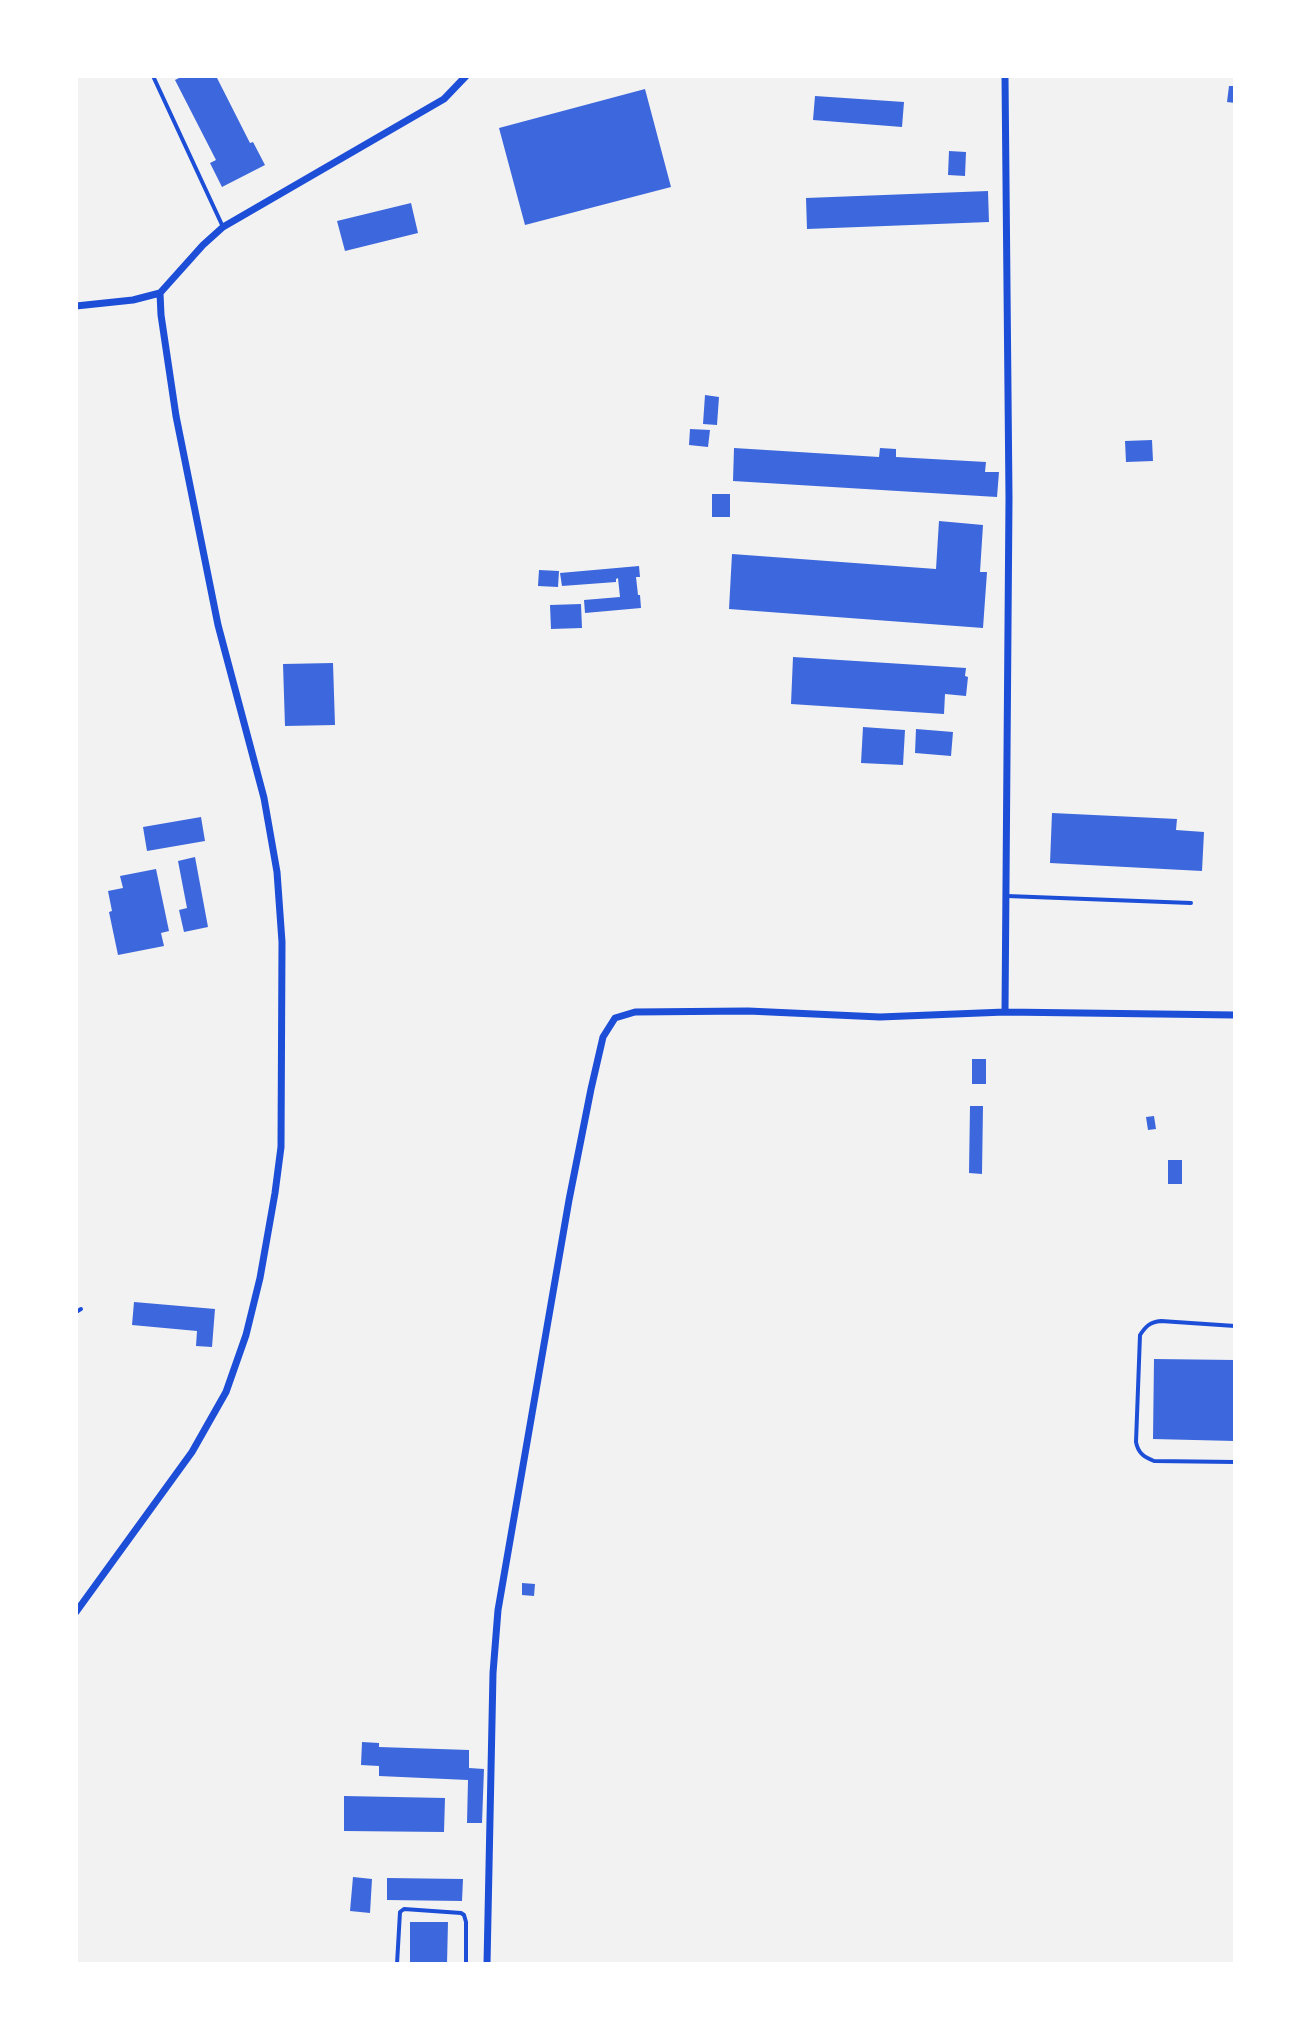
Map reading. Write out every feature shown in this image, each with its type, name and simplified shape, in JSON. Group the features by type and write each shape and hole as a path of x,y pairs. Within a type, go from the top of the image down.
{"street":[{"path":"76,306 133,300 160,293 223,227 444,99 466,76"},
{"path":"1005,76 1008,349 1005,1012"},
{"path":"76,1612 192,1452 226,1392 246,1335 260,1278 281,1147 282,942 277,872 264,798 218,625 176,416 160,293"},
{"path":"487,1964 493,1673 498,1610 569,1200 603,1037 615,1018 635,1012 748,1011 880,1017 1005,1012 1235,1015"}],"lane":[{"path":"153,76 223,227"},
{"path":"1007,896 1191,903"},
{"path":"1235,1326 1161,1321 1152,1322 1144,1328 1140,1335 1136,1442 1137,1449 1154,1461 1235,1462"},
{"path":"397,1964 399,1915 404,1909 464,1915 466,1964"}],"building":[{"path":"183,76 216,76 250,143 253,142 265,165 222,187 210,163 216,160 175,80"},
{"path":"1229,86 1235,86 1235,103 1227,102"},
{"path":"645,89 671,187 525,225 499,128"},
{"path":"815,96 904,102 902,127 813,120"},
{"path":"949,151 966,152 965,176 948,175"},
{"path":"988,191 989,222 807,229 806,198"},
{"path":"411,203 418,233 345,251 337,221"},
{"path":"705,395 719,397 717,425 703,424"},
{"path":"690,429 710,430 708,447 689,445"},
{"path":"1152,440 1153,461 1126,462 1125,441"},
{"path":"734,448 879,457 880,448 896,449 896,457 986,462 985,472 999,472 997,497 733,481"},
{"path":"712,494 730,494 730,517 712,517"},
{"path":"939,521 983,525 980,572 987,572 983,628 729,609 732,554 936,569"},
{"path":"639,566 640,577 636,577 641,608 585,613 584,600 620,597 618,578 616,582 562,586 560,573"},
{"path":"539,570 559,571 558,587 538,586"},
{"path":"581,604 582,628 551,629 550,605"},
{"path":"793,657 966,668 966,696 945,694 944,714 791,704"},
{"path":"333,663 335,725 285,726 283,664"},
{"path":"863,727 905,730 903,765 861,763"},
{"path":"916,729 953,732 951,756 915,753"},
{"path":"1052,813 1177,819 1176,830 1204,832 1202,871 1050,863"},
{"path":"201,817 205,841 147,851 143,827"},
{"path":"195,857 208,927 184,932 179,910 187,908 178,861"},
{"path":"156,869 169,931 161,933 164,946 118,955 108,891 123,888 120,876"},
{"path":"972,1059 986,1059 986,1084 972,1084"},
{"path":"970,1106 983,1106 982,1174 969,1173"},
{"path":"1154,1116 1156,1129 1148,1130 1146,1117"},
{"path":"1168,1160 1182,1160 1182,1184 1168,1184"},
{"path":"134,1302 215,1309 212,1347 196,1346 197,1331 132,1325"},
{"path":"1154,1359 1235,1360 1235,1441 1153,1439"},
{"path":"522,1583 535,1584 534,1596 522,1595"},
{"path":"362,1742 379,1743 379,1747 469,1750 469,1768 484,1769 482,1823 467,1823 468,1780 379,1776 379,1766 361,1765"},
{"path":"344,1796 445,1798 444,1832 344,1831"},
{"path":"353,1877 372,1879 370,1913 350,1911"},
{"path":"387,1878 463,1879 462,1901 387,1900"},
{"path":"410,1922 448,1922 447,1964 410,1964"}]}
